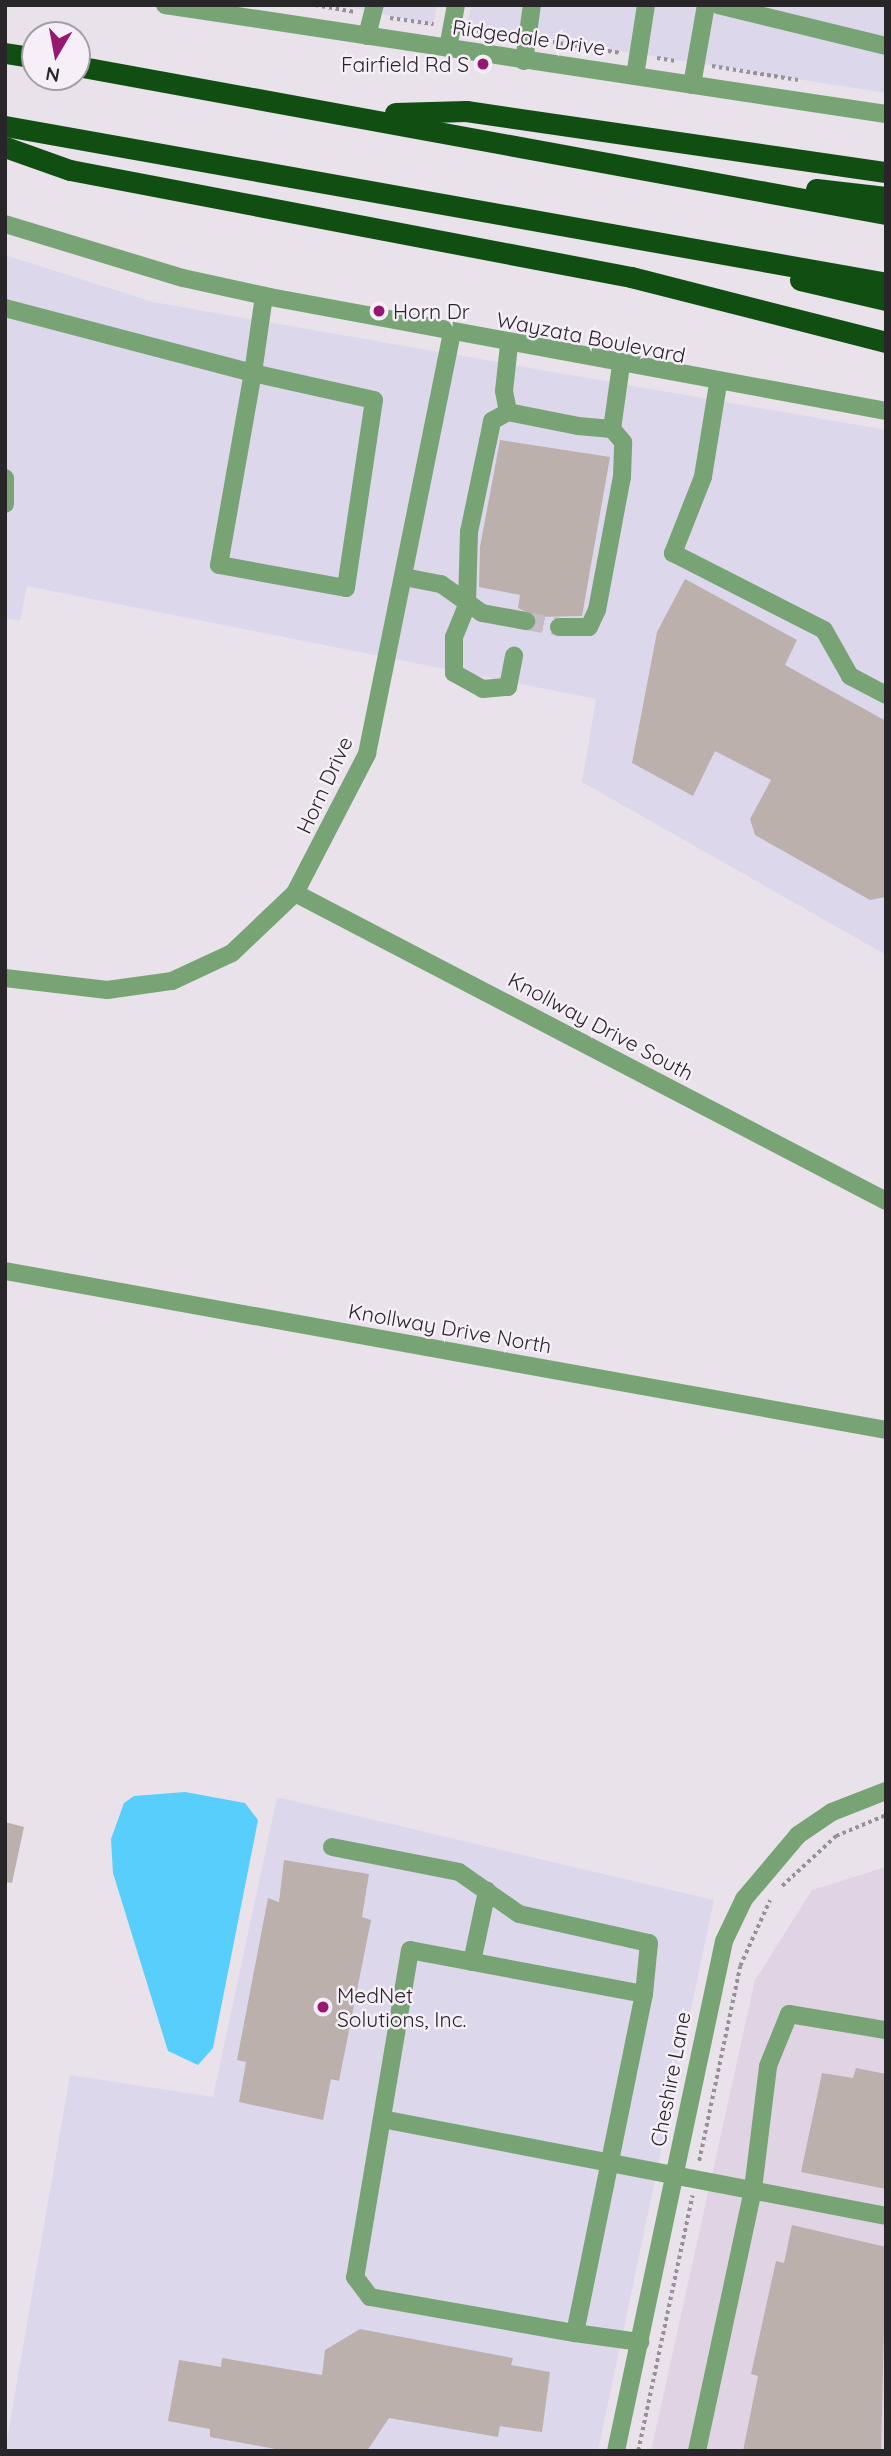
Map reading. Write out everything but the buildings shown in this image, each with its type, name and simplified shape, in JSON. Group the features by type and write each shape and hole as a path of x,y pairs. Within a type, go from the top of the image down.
{"highway":[{"path":"91,68 353,114 886,214"},
{"path":"353,114 466,111 886,172"},
{"path":"5,126 625,234 886,283"},
{"path":"5,147 70,170 631,277 886,342"},
{"path":"623,165 886,197"},
{"path":"625,234 886,300"}],"street":[{"name":"Ridgedale Drive","path":"165,5 886,114"},
{"path":"367,36 375,5"},
{"path":"448,48 456,5"},
{"path":"524,61 532,5"},
{"path":"635,76 646,5"},
{"path":"692,85 706,5"},
{"path":"718,5 886,46"},
{"name":"Wayzata Boulevard","path":"5,224 183,278 264,296 718,384 886,411"},
{"path":"5,308 253,373 374,400 346,588 219,565 253,373 264,296"},
{"name":"Horn Drive","path":"5,978 107,990 172,981 232,953 295,893 367,754 452,334"},
{"path":"508,412 504,391 509,345"},
{"path":"612,429 621,365"},
{"path":"718,384 703,477 673,553 824,630 850,676 886,695"},
{"path":"514,656 508,687 482,689 454,673 454,638 467,605 469,532 492,421 508,412 612,429 623,442 622,477 597,610 589,627 559,627"},
{"path":"5,478 5,504"},
{"path":"404,577 441,584 467,605 526,621"},
{"name":"Knollway Drive South","path":"295,893 886,1200"},
{"name":"Knollway Drive North","path":"5,1270 886,1430"},
{"name":"Cheshire Lane","path":"616,2451 724,1941 744,1899 798,1835 832,1812 886,1791"},
{"path":"332,1847 459,1872 519,1914 649,1943 644,1994 575,2333"},
{"path":"472,1962 487,1891"},
{"path":"640,2342 370,2297 355,2277 410,1950 644,1994"},
{"path":"696,2451 753,2189 768,2066 789,2014 886,2030"},
{"path":"382,2119 886,2216"}],"path":[{"path":"638,2451 695,2179 752,1930 770,1899 801,1865 836,1836 886,1815"}],"shaded area":[{"path":"338,5 437,5 433,24"},
{"path":"471,5 886,5 886,93 467,27"},
{"path":"5,255 153,302 886,430 886,955 582,782 596,699 27,586 20,621 5,618"},
{"path":"277,1797 714,1900 598,2451 5,2451 70,2075 213,2097"},
{"path":"886,1867 886,2451 651,2451 755,1980 812,1890"}],"water":[{"path":"185,1792 245,1803 258,1820 213,2048 198,2065 168,2051 113,1873 111,1839 124,1803 134,1796"}],"tunnel":[{"path":"526,621 559,627"}],"place":[{"name":"Fairfield Rd S","path":"483,64"},
{"name":"Horn Dr","path":"379,311"},
{"name":"MedNet Solutions, Inc.","path":"323,2007"}]}
